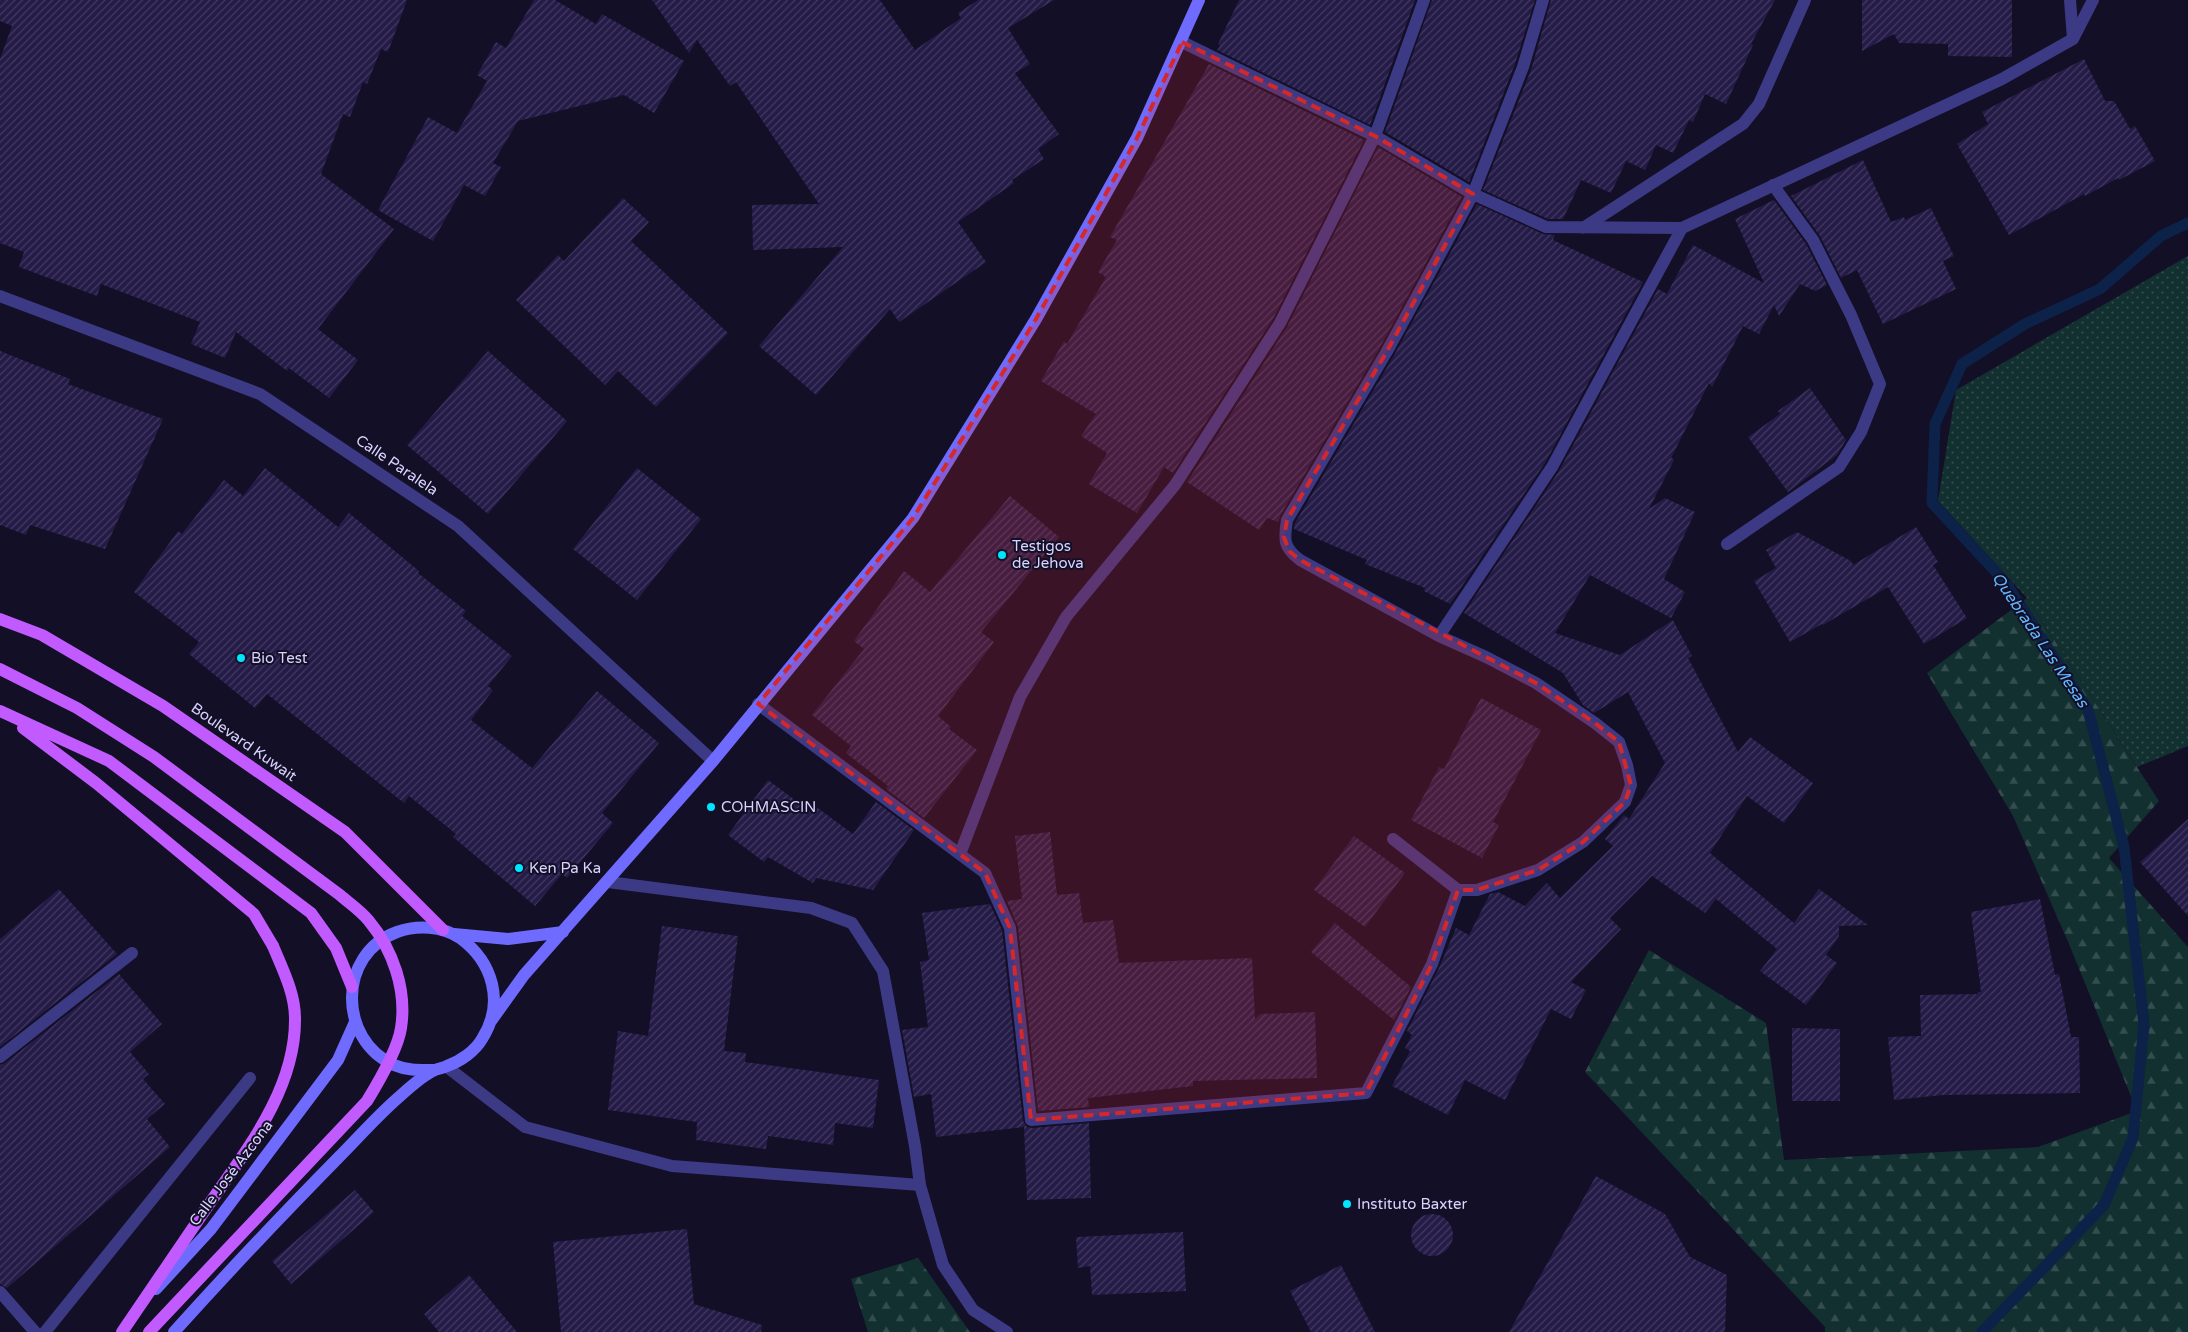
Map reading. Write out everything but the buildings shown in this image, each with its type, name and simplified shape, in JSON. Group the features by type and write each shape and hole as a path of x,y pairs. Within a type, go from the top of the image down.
{"main road":[{"path":"174,1332 299,1197 392,1103 441,1068 467,1056 482,1041 491,1021 524,975 713,761 758,704 914,518 1036,319 1137,138 1182,42 1199,0"},
{"name":"Boulevard Kuwait","path":"0,619 42,635 163,706 345,832 448,932"},
{"path":"0,669 78,708 154,757 340,895 368,920 388,949 398,976 401,1029 383,1075 367,1101 149,1332"},
{"path":"2,712 109,761 311,913 336,948 352,987"},
{"path":"2,712 96,783 254,914 274,946 292,996 296,1017 294,1040 286,1076 268,1113 122,1332"},
{"path":"441,1068 414,1071 395,1066 378,1055 368,1045 355,1022 351,1004 352,987 360,964 375,945 396,932 419,927 508,939 563,932"},
{"path":"448,932 474,948 488,970 494,995 491,1021"},
{"name":"Calle José Azcona","path":"116,1332 212,1229 338,1060 355,1022"}],"street":[{"path":"960,854 1020,697 1061,625 1175,485 1280,323 1375,136 1424,0"},
{"path":"1393,839 1458,890 1477,890 1538,870 1583,842 1624,802 1631,785 1627,766 1618,742 1595,723 1536,683 1486,657 1439,636 1300,560 1289,551 1284,537 1287,520 1386,353 1473,194 1522,67 1543,0"},
{"path":"1583,229 1743,124 1759,104 1805,0"},
{"path":"2070,0 2073,39"},
{"path":"1182,42 1375,136 1473,194 1546,227 1583,229 1682,228 2002,78 2073,39 2093,0"},
{"path":"1727,544 1839,467 1861,432 1880,384 1851,315 1813,240 1773,185"},
{"path":"1439,636 1552,467 1682,228"},
{"name":"Calle Paralela","path":"0,296 260,394 458,526 713,761"},
{"path":"758,704 985,873 1010,928 1031,1120 1366,1093 1432,964 1458,890"},
{"path":"608,882 811,908 852,923 882,971 915,1146 920,1185 943,1264 973,1310 1007,1332"},
{"path":"0,1057 132,953"},
{"path":"441,1068 525,1127 672,1166 920,1185"},
{"path":"45,1332 250,1078"},
{"path":"0,1292 35,1332"}],"highlighted area":[{"path":"1182,42 1375,136 1473,194 1386,353 1287,520 1284,537 1289,551 1300,560 1536,683 1595,723 1619,742 1631,785 1625,802 1583,842 1538,870 1477,890 1458,890 1432,964 1366,1093 1031,1120 1010,928 985,873 758,704 913,518 1036,319 1137,138"}],"green space":[{"path":"2188,256 2188,746 2137,767 2027,598 1938,501 1956,390"},
{"path":"2027,598 2159,801 2109,858 2188,947 2188,1332 1825,1332 1825,1327 1585,1072 1649,950 1766,1023 1784,1160 2038,1147 2137,1111 2069,944 2013,816 1927,673"},
{"path":"918,1258 970,1332 868,1332 851,1279"}],"waterway":[{"name":"Quebrada Las Mesas","path":"1982,1332 2104,1205 2133,1138 2144,1024 2124,847 2088,710 2006,583 1932,503 1935,424 1962,364 2025,324 2100,289 2161,236 2188,223"}],"place":[{"name":"Testigos de Jehova","path":"1002,555"},
{"name":"Bio Test","path":"241,658"},
{"name":"COHMASCIN","path":"711,807"},
{"name":"Ken Pa Ka","path":"519,868"},
{"name":"Instituto Baxter","path":"1347,1204"}]}
